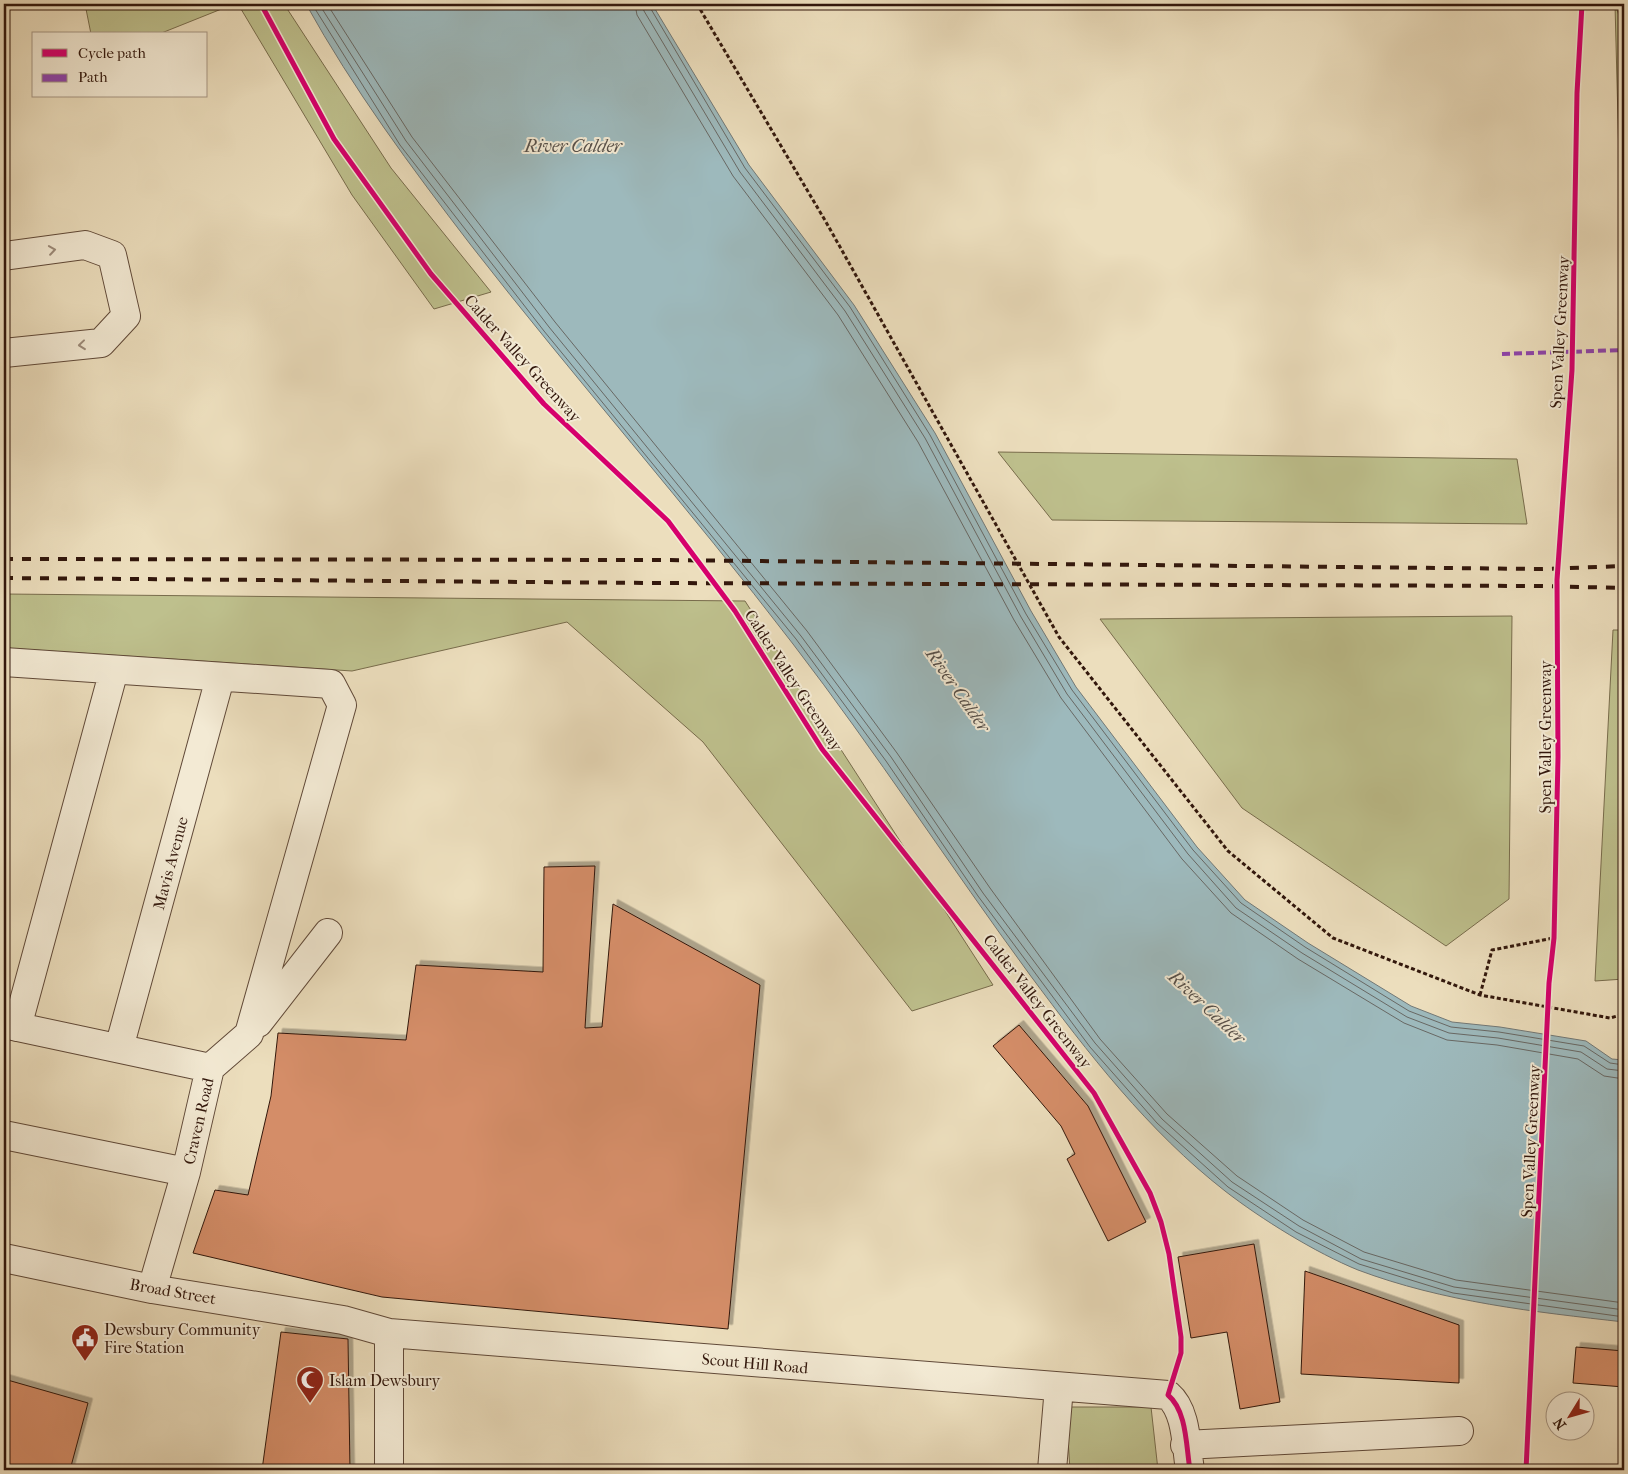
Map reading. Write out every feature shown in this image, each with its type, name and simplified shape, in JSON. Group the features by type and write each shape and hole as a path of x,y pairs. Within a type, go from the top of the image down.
{"street":[{"path":"4,256 85,245 112,256 126,316 101,343 4,352"},
{"path":"4,662 330,684 342,705 250,1034"},
{"path":"10,1026 114,670"},
{"name":"Mavis Avenue","path":"120,1048 220,678"},
{"path":"210,1068 250,1034 328,933"},
{"name":"Craven Road","path":"10,1026 210,1068 186,1172 152,1289"},
{"path":"4,1135 186,1172"},
{"name":"Broad Street","path":"4,1258 152,1289 343,1320"},
{"name":"Scout Hill Road","path":"343,1320 389,1333 1168,1395 1177,1402 1187,1458"},
{"path":"389,1333 389,1470"},
{"path":"1052,1470 1059,1387"},
{"path":"1187,1458 1459,1431"}],"path":[{"path":"696,4 826,222 1059,637 1228,851 1332,938 1480,995 1610,1018 1624,1014"},
{"path":"1553,947 1554,929"},
{"path":"1480,995 1492,950 1554,938"},
{"path":"1548,1013 1549,1003"}],"green space":[{"path":"85,4 234,4 164,32 91,32"},
{"path":"238,4 284,4 391,168 491,292 434,309 352,195"},
{"path":"1615,4 1624,30 1624,353"},
{"path":"998,452 1517,459 1527,524 1052,520"},
{"path":"4,594 745,601 993,985 912,1011 703,742 567,622 352,671 4,648"},
{"path":"1512,616 1509,899 1446,946 1242,808 1100,619"},
{"path":"1613,630 1624,630 1624,979 1595,981"},
{"path":"1066,1407 1151,1407 1158,1470 1070,1470"}],"water":[{"name":"River Calder","path":"306,4 652,4 749,165 854,305 935,433 1031,611 1076,687 1197,847 1245,900 1308,943 1411,1006 1452,1022 1500,1027 1586,1041 1612,1059 1624,1060 1624,1322 1523,1310 1456,1298 1390,1281 1358,1270 1307,1245 1255,1213 1197,1168 1170,1143 1120,1090 1052,1004 1000,934 854,726 754,593 550,344 448,215 363,97"}],"building":[{"path":"595,866 585,1028 602,1027 613,904 760,985 728,1329 382,1297 193,1253 215,1190 248,1195 271,1096 278,1033 406,1040 416,965 543,972 544,867"},
{"path":"1019,1025 1088,1106 1146,1222 1108,1241 1067,1159 1075,1154 1061,1126 993,1046"},
{"path":"1254,1244 1280,1402 1240,1409 1227,1332 1191,1338 1178,1257"},
{"path":"1305,1271 1459,1325 1459,1383 1301,1374"},
{"name":"Islam Dewsbury","path":"281,1332 348,1339 350,1470 262,1470"},
{"path":"1576,1347 1624,1351 1624,1387 1573,1383"},
{"path":"4,1379 88,1403 70,1470 4,1470"}],"railway":[{"path":"4,559 658,560 1542,569 1624,566"},
{"path":"4,578 1624,588"}],"marked path":[{"path":"1502,354 1624,350"}],"cycle path":[{"name":"Calder Valley Greenway","path":"261,4 334,139 431,274 544,404 668,521 735,611 822,749 1094,1093 1150,1193 1161,1222 1169,1254 1181,1337 1181,1353 1168,1395 1179,1410 1182,1419 1190,1470"},
{"name":"Spen Valley Greenway","path":"1526,1470 1549,983 1554,938 1558,757 1557,580 1572,370 1577,93 1582,4"}],"place":[{"name":"Dewsbury Community Fire Station","path":"85,1362"},
{"name":"Islam Dewsbury","path":"310,1404"}]}
